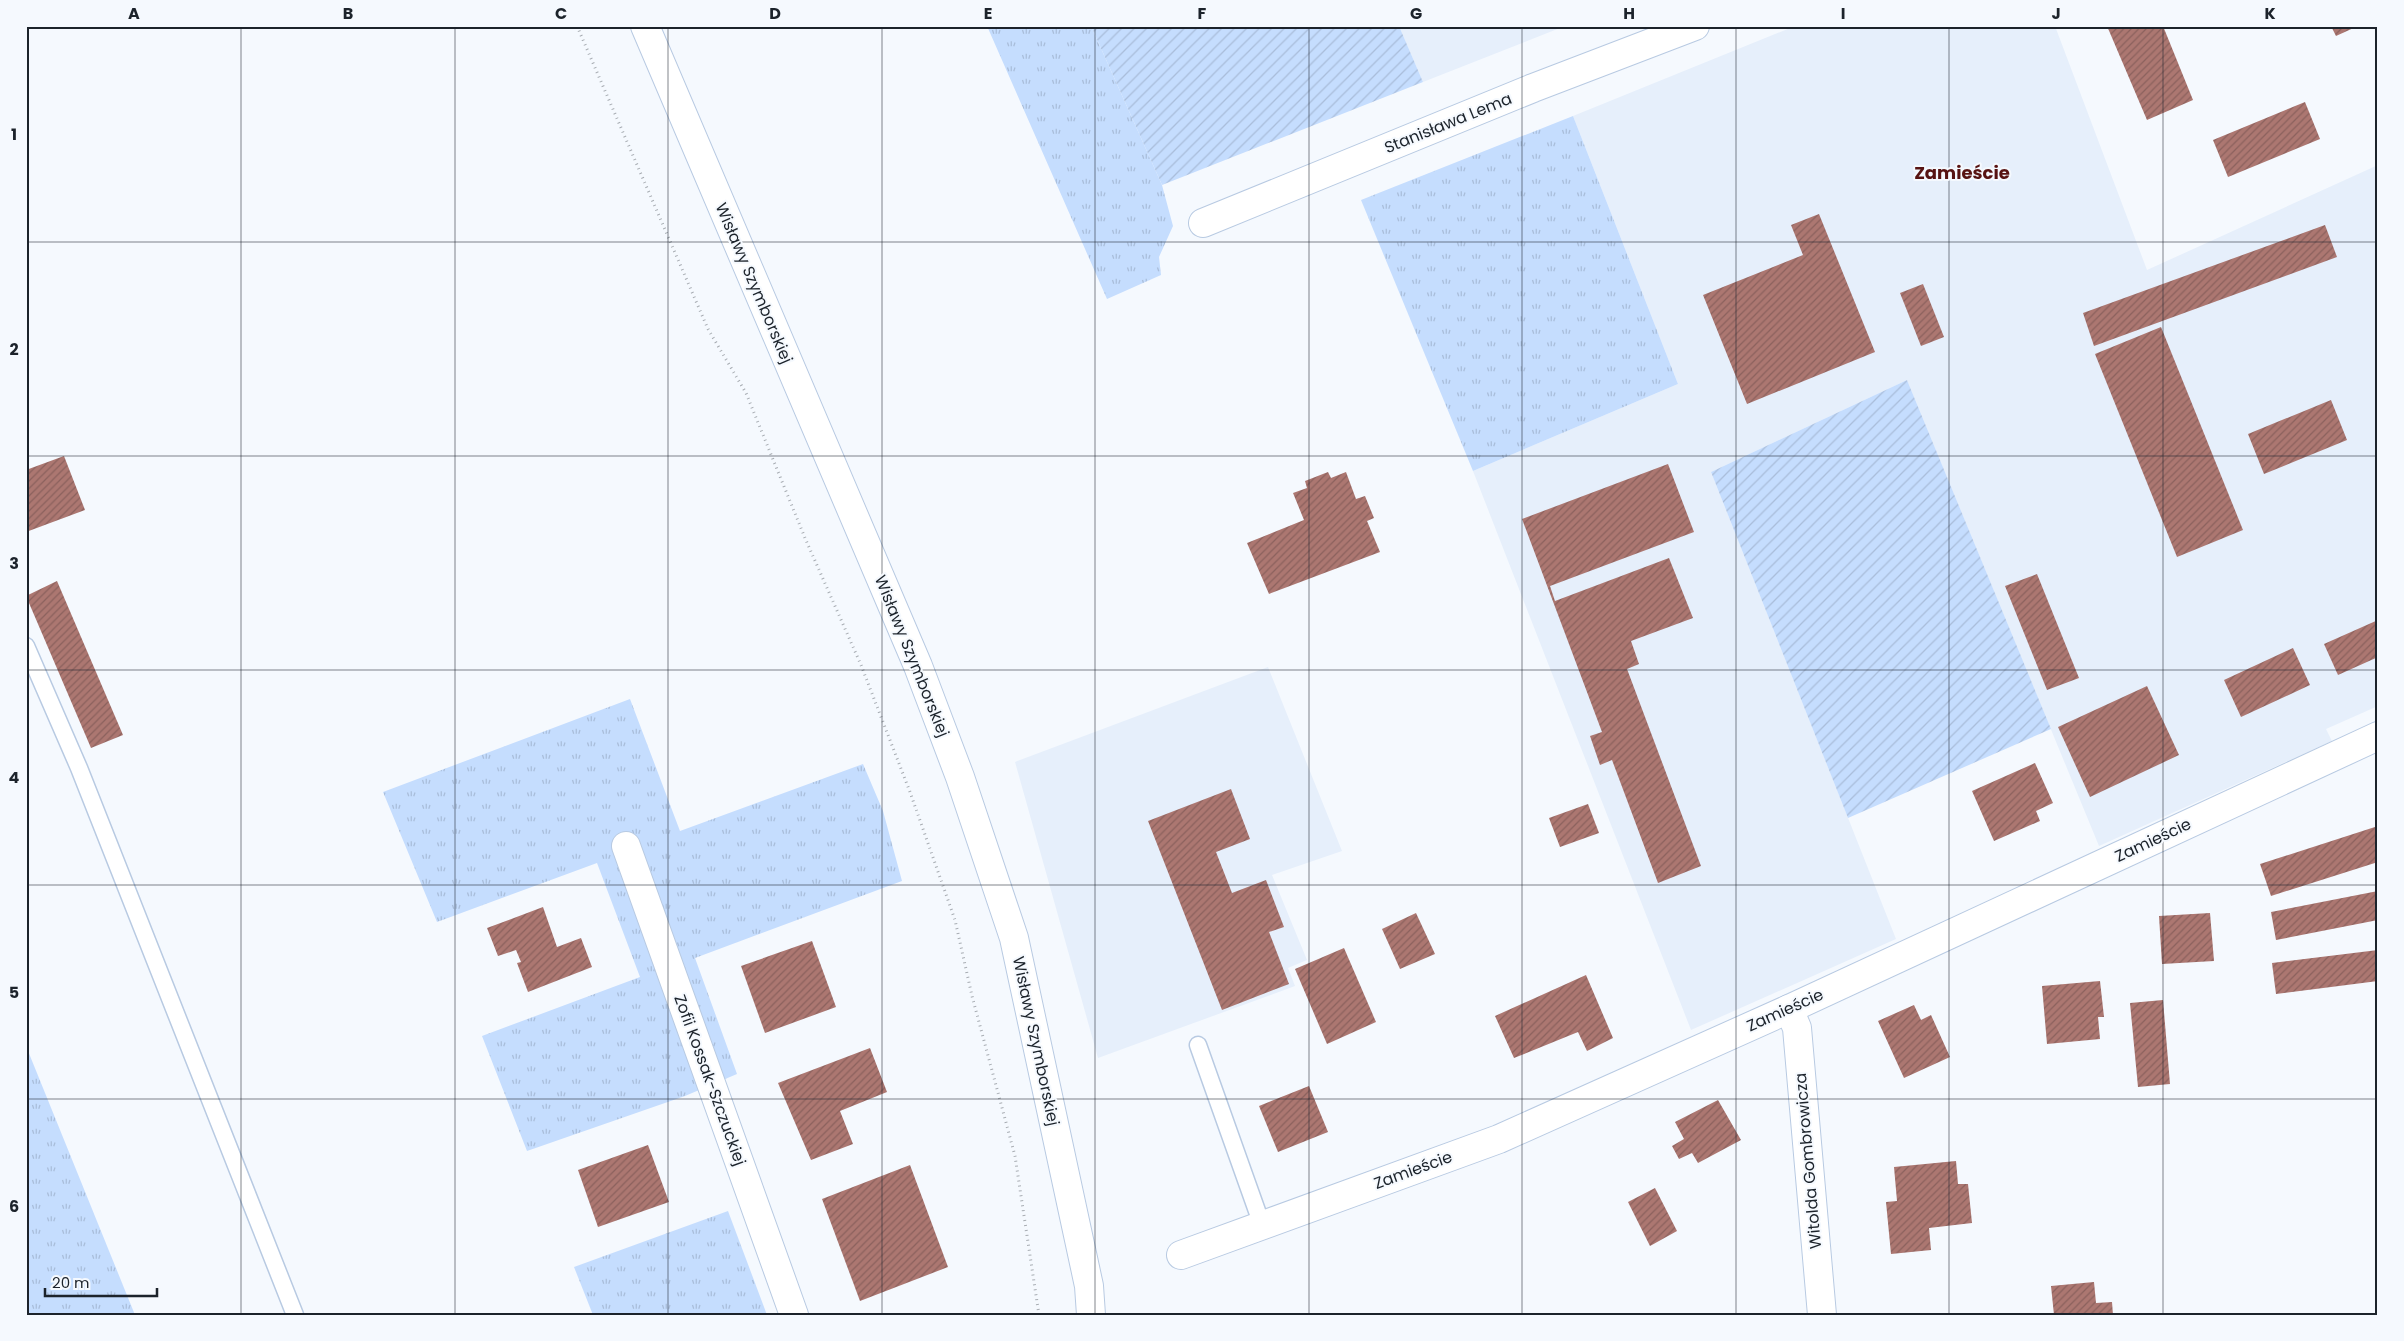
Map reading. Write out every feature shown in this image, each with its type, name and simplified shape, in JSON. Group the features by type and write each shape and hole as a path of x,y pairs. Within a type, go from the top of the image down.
{"street":[{"name":"Wisławy Szymborskiej","path":"645,26 918,666 960,777 1014,938 1089,1286 1091,1315"},
{"name":"Stanisława Lema","path":"1203,223 1533,88 1695,26"},
{"name":"Zamieście","path":"1180,1255 1499,1139 1789,1009 2378,736"},
{"name":"Zofii Kossak-Szczuckiej","path":"626,846 794,1315"},
{"name":"Witolda Gombrowicza","path":"1789,1009 1797,1028 1822,1315"}],"lane":[{"path":"26,646 80,768 295,1315"},
{"path":"1198,1046 1262,1225"}],"path":[{"path":"577,26 708,328 746,393 804,538 861,665 910,792 954,920 972,996 1015,1156 1039,1315"}],"shaded area":[{"path":"1399,26 1565,26 1423,82"},
{"path":"1795,26 2055,26 2147,270 2378,165 2378,706 2326,729 2332,741 2099,846 1907,380 1711,472 1896,939 1691,1030 1473,471 1678,384 1573,116"},
{"path":"1268,667 1342,851 1272,875 1307,960 1288,968 1295,986 1098,1058 1015,762"}],"green space":[{"path":"987,26 1091,26 1162,185 1173,226 1159,257 1161,275 1107,299"},
{"path":"1091,26 1399,26 1423,82 1162,185"},
{"path":"1573,116 1678,384 1473,471 1361,200"},
{"path":"1907,380 2051,729 1848,818 1711,472"},
{"path":"630,699 680,831 863,764 883,811 902,881 695,958 737,1074 685,1096 527,1151 482,1036 640,977 597,863 437,922 383,792"},
{"path":"26,1046 135,1315 26,1315"},
{"path":"728,1211 767,1315 593,1315 574,1267"}],"building":[{"path":"2107,26 2163,26 2193,100 2147,120"},
{"path":"2331,26 2358,26 2336,36"},
{"path":"2305,102 2320,139 2228,177 2213,140"},
{"path":"1819,214 1875,352 1747,404 1703,295 1803,255 1791,225"},
{"path":"2325,225 2337,257 2094,346 2083,313"},
{"path":"1923,284 1944,337 1921,346 1900,293"},
{"path":"2161,327 2243,530 2177,557 2095,354"},
{"path":"2331,400 2347,440 2264,474 2248,434"},
{"path":"64,456 85,510 26,532 26,470"},
{"path":"1668,464 1694,532 1550,586 1555,601 1669,558 1693,618 1631,641 1639,664 1627,669 1701,866 1658,883 1612,760 1600,765 1590,736 1602,732 1522,519"},
{"path":"1328,472 1331,478 1346,472 1356,499 1365,496 1374,518 1367,521 1380,552 1269,594 1247,543 1304,520 1293,493 1307,488 1305,481"},
{"path":"2037,574 2079,678 2047,690 2005,586"},
{"path":"57,581 123,735 91,748 26,596"},
{"path":"2378,620 2378,657 2338,675 2324,644"},
{"path":"2293,648 2310,685 2241,717 2224,680"},
{"path":"2147,686 2179,755 2090,797 2058,727"},
{"path":"2035,763 2053,803 2036,811 2040,821 1994,841 1972,791"},
{"path":"1231,789 1250,839 1216,852 1232,893 1266,880 1284,927 1269,932 1289,984 1222,1010 1148,821"},
{"path":"1588,804 1599,833 1560,847 1549,818"},
{"path":"2378,826 2378,862 2271,896 2260,864"},
{"path":"2378,891 2378,920 2276,940 2271,912"},
{"path":"543,907 557,947 581,938 592,967 528,992 517,963 521,962 516,950 498,956 487,928"},
{"path":"1416,913 1435,954 1400,969 1382,929"},
{"path":"2210,913 2214,961 2162,964 2159,916"},
{"path":"812,941 836,1007 765,1033 741,966"},
{"path":"1344,948 1376,1022 1327,1044 1295,969"},
{"path":"2378,950 2378,981 2276,994 2272,963"},
{"path":"1586,975 1613,1038 1587,1051 1578,1032 1514,1058 1495,1016"},
{"path":"2100,981 2104,1017 2098,1017 2100,1039 2047,1044 2042,986"},
{"path":"2163,1000 2170,1084 2138,1087 2130,1003"},
{"path":"1914,1005 1921,1020 1931,1015 1950,1057 1904,1078 1878,1021"},
{"path":"870,1048 887,1092 840,1111 853,1144 811,1160 778,1083"},
{"path":"1309,1086 1328,1132 1278,1152 1259,1106"},
{"path":"1718,1100 1741,1140 1698,1163 1692,1153 1679,1159 1672,1146 1684,1139 1675,1122"},
{"path":"648,1145 669,1202 598,1227 578,1170"},
{"path":"1956,1161 1958,1184 1968,1184 1972,1223 1929,1228 1931,1250 1891,1254 1886,1202 1897,1201 1894,1167"},
{"path":"910,1165 948,1267 860,1301 822,1199"},
{"path":"1655,1188 1677,1231 1650,1246 1628,1202"},
{"path":"2094,1282 2096,1303 2112,1302 2113,1315 2054,1315 2051,1286"}],"district":[{"name":"Zamieście","path":"1962,172"}]}
